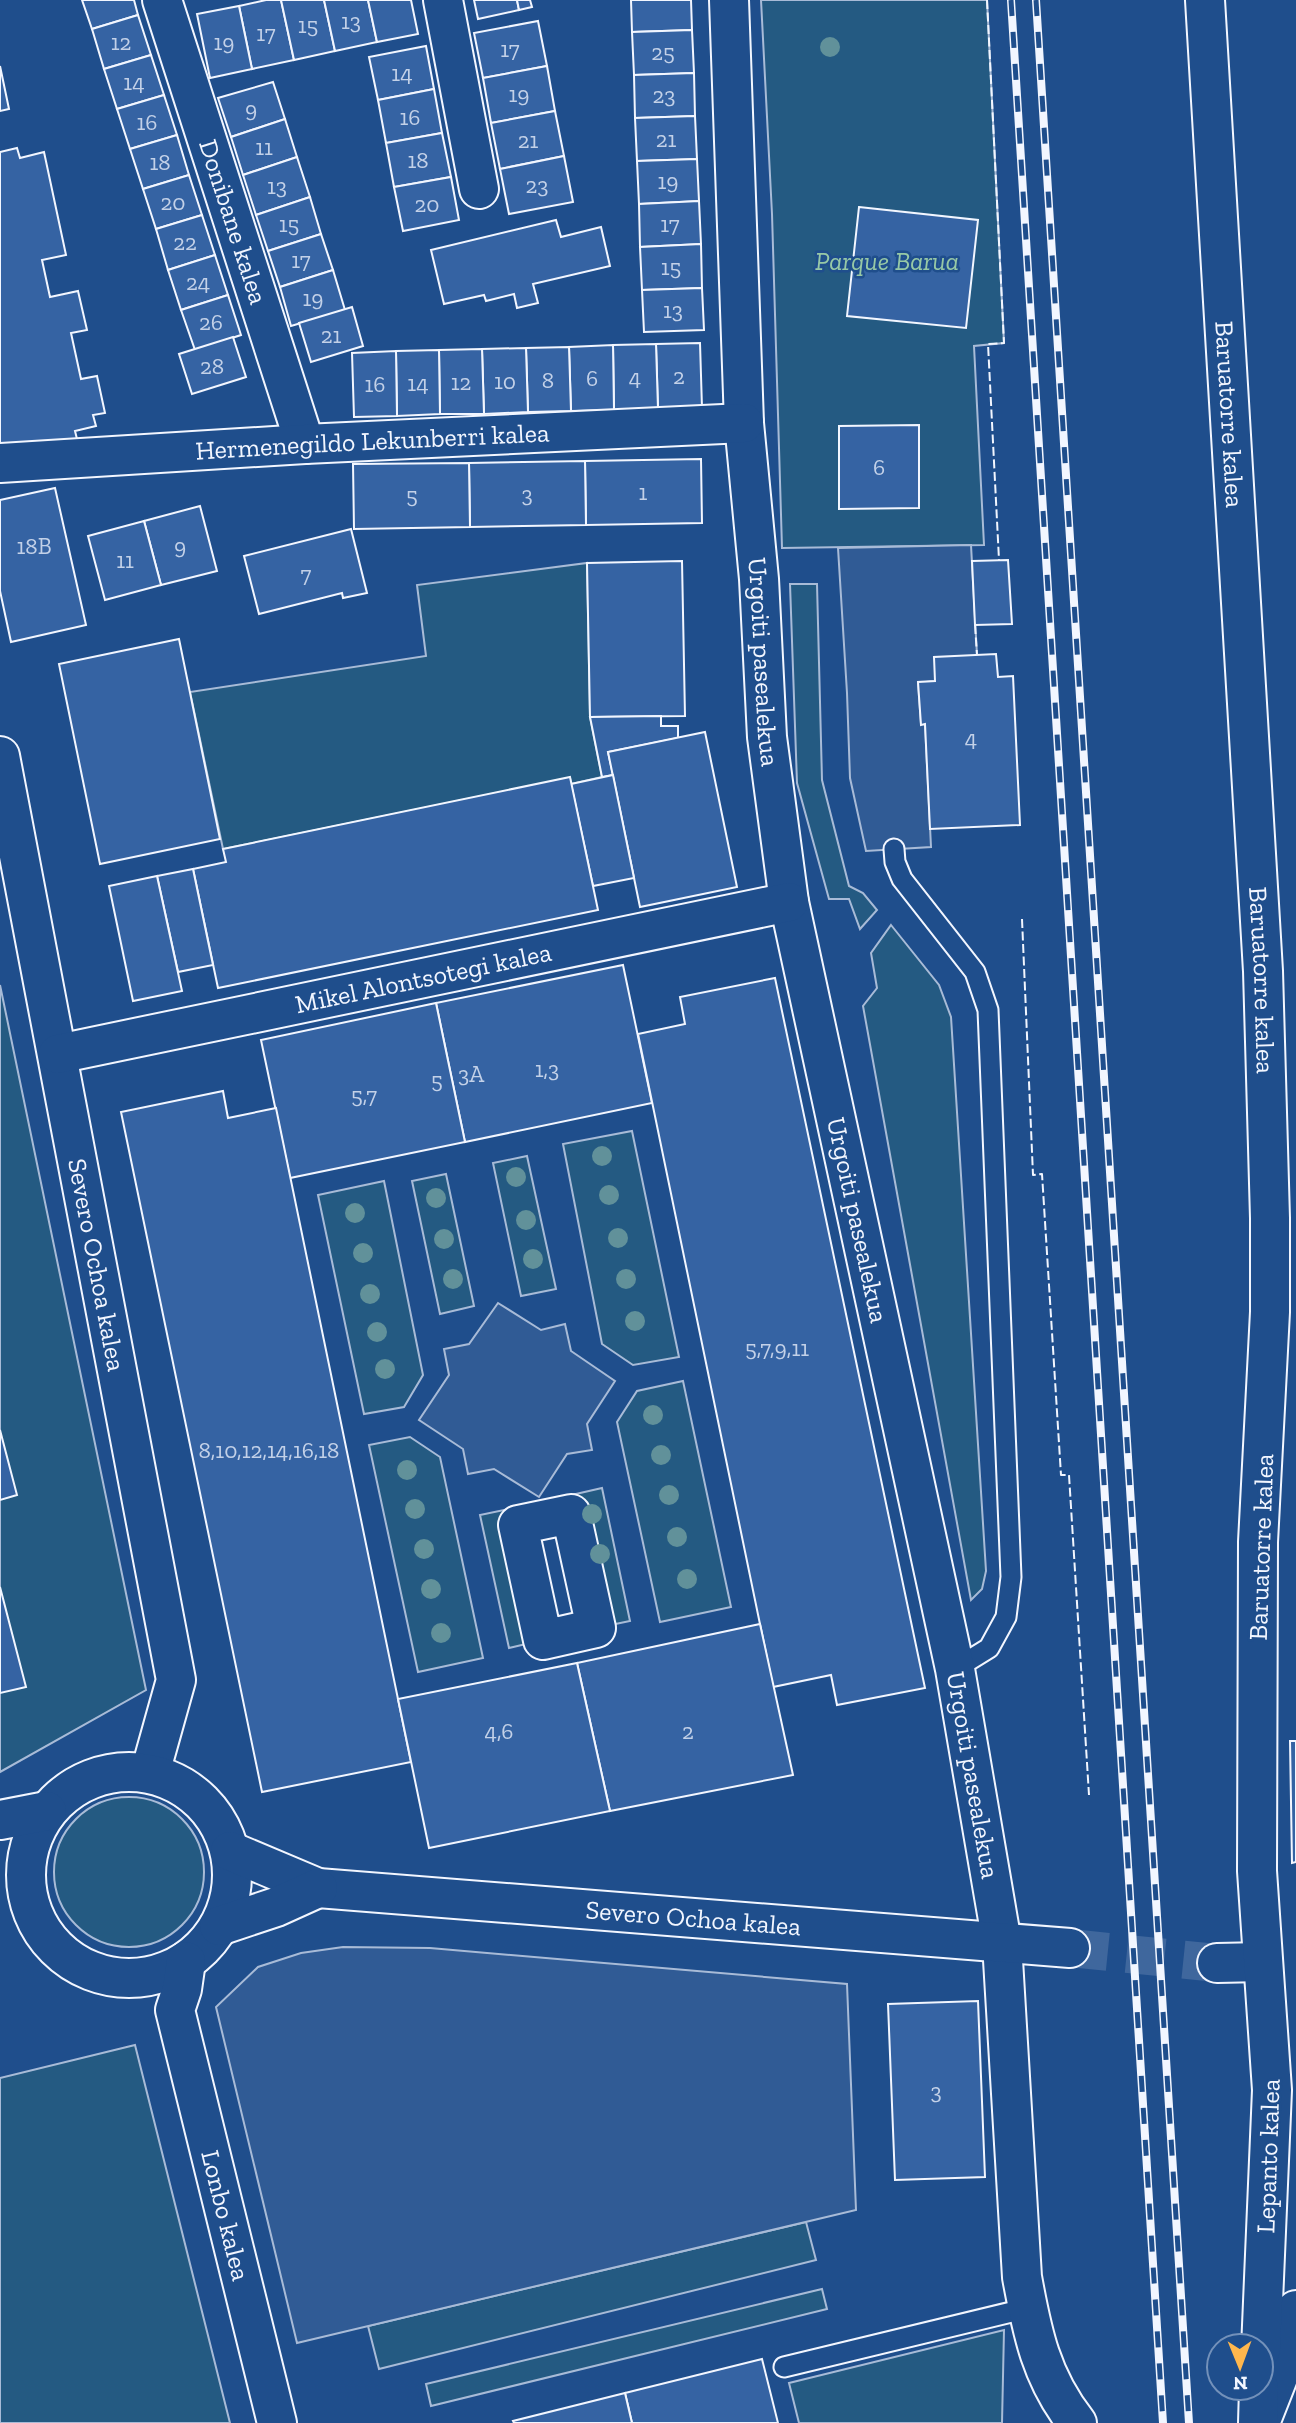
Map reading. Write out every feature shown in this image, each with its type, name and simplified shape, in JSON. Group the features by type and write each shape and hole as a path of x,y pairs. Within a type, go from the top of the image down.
{"street":[{"name":"Donibane kalea","path":"162,0 304,444"},
{"path":"443,0 480,189"},
{"name":"Urgoiti pasealekua","path":"729,0 744,424 759,579 767,737 789,902 954,1669 1002,1943 1022,2277 1035,2342 1051,2386 1077,2423"},
{"name":"Baruatorre kalea","path":"1205,0 1262,957 1270,1204 1270,1312 1258,1542 1257,1871 1262,1962"},
{"name":"Hermenegildo Lekunberri kalea","path":"0,463 304,444 744,424"},
{"name":"Severo Ochoa kalea","path":"0,756 176,1680 150,1773"},
{"name":"Mikel Alontsotegi kalea","path":"58,1054 789,902"},
{"path":"121,1771 150,1773 177,1783 201,1801 220,1824 230,1851 233,1881 229,1905 219,1926 205,1945 186,1961 165,1972 140,1977 114,1977 89,1970 66,1957 17,1912 26,1891 26,1863 33,1835 47,1811 68,1791 93,1777 121,1771"},
{"path":"0,1820 47,1811"},
{"name":"Severo Ochoa kalea","path":"230,1851 318,1888 1070,1948"},
{"name":"Severo Ochoa kalea","path":"219,1926 318,1888"},
{"name":"Lonbo kalea","path":"186,1961 182,1989 175,2010 278,2423"},
{"path":"1217,1963 1262,1962"},
{"name":"Lepanto kalea","path":"1262,1962 1272,2090 1262,2332"},
{"path":"140,1977 154,1995 175,2010"},
{"path":"1259,2423 1288,2352 1296,2310"},
{"path":"1259,2402 1259,2423"}],"lane":[{"path":"894,849 895,862 902,879 975,972 988,1010 1011,1577 1006,1617 989,1648 954,1669"},
{"path":"784,2367 1028,2308"}],"green space":[{"name":"Parque Barua","path":"761,0 987,0 1004,343 974,346 984,545 782,548 772,214"},
{"path":"587,563 590,717 602,777 571,784 570,778 223,849 190,692 426,656 417,585"},
{"path":"790,584 817,584 822,780 849,886 863,893 877,910 860,929 849,899 829,899 797,783"},
{"path":"891,925 939,985 951,1017 986,1571 982,1589 971,1600 863,1006 877,988 871,953"},
{"path":"0,985 146,1690 0,1772"},
{"path":"632,1131 679,1357 633,1365 602,1344 563,1144"},
{"path":"527,1156 556,1289 521,1296 493,1163"},
{"path":"446,1174 474,1306 440,1314 412,1181"},
{"path":"384,1181 423,1375 404,1407 364,1414 318,1195"},
{"path":"683,1381 731,1607 660,1622 617,1422 637,1391"},
{"path":"410,1437 440,1457 483,1658 418,1672 369,1445"},
{"path":"602,1488 630,1621 596,1628 567,1496"},
{"path":"514,1508 543,1640 509,1648 480,1515"},
{"path":"129,1797 158,1803 182,1819 198,1843 204,1872 198,1901 182,1925 158,1941 129,1947 100,1941 76,1925 60,1901 54,1872 60,1843 76,1819 100,1803"},
{"path":"135,2045 230,2423 0,2423 0,2078"},
{"path":"806,2222 816,2260 379,2369 368,2326"},
{"path":"822,2289 827,2309 431,2406 426,2384"},
{"path":"1004,2330 1002,2423 799,2423 789,2383"}],"shaded area":[{"path":"971,545 977,655 935,681 918,683 921,724 925,724 931,847 866,851 850,778 838,548"},
{"path":"498,1303 541,1330 565,1324 571,1351 615,1381 587,1424 592,1450 567,1454 539,1497 494,1469 468,1474 463,1449 419,1420 449,1375 444,1349 469,1344"},
{"path":"343,1947 430,1948 847,1984 856,2210 297,2343 216,2007 258,1967 301,1953"}],"building":[{"path":"82,0 134,0 138,15 92,29"},
{"path":"266,0 281,0 294,60 252,69 239,6"},
{"path":"281,0 324,0 335,51 294,60"},
{"path":"324,0 368,0 377,42 335,51"},
{"path":"368,0 411,0 418,34 377,42"},
{"path":"474,0 517,0 519,10 478,19"},
{"path":"517,0 530,0 532,7 519,10"},
{"path":"631,0 691,0 692,30 632,32"},
{"path":"239,6 252,69 210,78 197,14"},
{"path":"138,15 151,55 104,69 92,29"},
{"path":"538,21 547,66 483,78 474,33"},
{"path":"692,30 694,73 634,75 632,32"},
{"path":"426,46 434,89 378,100 369,57"},
{"path":"151,55 164,95 117,109 104,69"},
{"path":"0,66 9,109 0,111"},
{"path":"547,66 555,111 491,123 483,78"},
{"path":"694,73 695,116 635,118 634,75"},
{"path":"273,82 285,119 231,137 218,98"},
{"path":"434,89 442,133 386,143 378,100"},
{"path":"164,95 177,135 130,149 117,109"},
{"path":"555,111 564,156 500,169 491,123"},
{"path":"695,116 697,159 637,161 635,118"},
{"path":"285,119 297,157 243,175 231,137"},
{"path":"442,133 451,177 394,187 386,143"},
{"path":"177,135 189,175 143,189 130,149"},
{"path":"17,148 20,158 44,152 66,255 42,260 50,297 78,291 87,330 71,333 81,379 97,376 105,413 93,415 96,426 75,431 77,439 0,456 0,152"},
{"path":"564,156 573,202 509,214 500,169"},
{"path":"297,157 310,197 256,215 243,175"},
{"path":"697,159 699,201 639,204 637,161"},
{"path":"189,175 202,215 156,229 143,189"},
{"path":"451,177 459,220 403,231 394,187"},
{"path":"310,197 321,234 268,251 256,215"},
{"path":"699,201 701,244 640,247 639,204"},
{"path":"859,207 978,220 966,328 847,316"},
{"path":"202,215 215,255 168,270 156,229"},
{"path":"556,220 561,237 601,227 610,266 533,284 538,303 517,308 514,294 486,301 484,295 444,304 431,250"},
{"path":"321,234 333,270 280,287 268,251"},
{"path":"701,244 702,288 642,290 640,247"},
{"path":"215,255 228,295 181,310 168,270"},
{"path":"333,270 345,310 291,326 280,287"},
{"path":"702,288 704,330 644,332 642,290"},
{"path":"228,295 241,335 195,350 181,310"},
{"path":"352,307 363,346 311,362 299,323"},
{"path":"233,337 246,377 192,394 179,354"},
{"path":"700,343 702,408 658,409 656,344"},
{"path":"656,344 658,409 614,410 613,345"},
{"path":"613,345 614,410 571,411 569,347"},
{"path":"569,347 571,411 528,412 526,348"},
{"path":"526,348 528,412 484,414 482,349"},
{"path":"482,349 484,414 440,414 439,350"},
{"path":"439,350 440,414 397,416 396,351"},
{"path":"396,351 397,416 354,417 352,353"},
{"path":"919,425 919,508 839,509 839,426"},
{"path":"701,459 702,523 586,525 585,461"},
{"path":"585,461 586,525 470,527 469,463"},
{"path":"469,463 470,527 354,529 353,464"},
{"path":"55,488 86,625 11,642 0,591 0,500"},
{"path":"200,506 217,571 161,585 144,521"},
{"path":"144,521 161,585 105,600 88,536"},
{"path":"351,529 367,593 343,598 342,593 259,614 244,556"},
{"path":"1008,560 1012,624 975,625 972,561"},
{"path":"682,561 685,716 590,717 587,563"},
{"path":"179,639 220,839 100,864 59,664"},
{"path":"996,654 998,677 1013,676 1020,825 930,829 925,724 921,725 918,682 935,681 934,657"},
{"path":"661,716 661,726 678,726 678,738 608,752 613,775 602,777 590,717"},
{"path":"705,732 737,887 640,907 608,752"},
{"path":"613,775 634,878 593,886 571,784"},
{"path":"570,777 598,910 218,988 193,869 226,862 223,849"},
{"path":"193,869 213,965 178,972 157,876"},
{"path":"157,876 182,991 133,1001 109,886"},
{"path":"623,965 652,1103 465,1142 436,1003"},
{"path":"775,978 925,1688 837,1705 831,1675 773,1687 638,1034 685,1024 680,997"},
{"path":"436,1003 465,1142 290,1178 261,1040"},
{"path":"223,1091 228,1118 276,1108 411,1762 262,1792 121,1112"},
{"path":"0,1430 17,1495 0,1500"},
{"path":"0,1587 26,1687 0,1693"},
{"path":"760,1624 793,1775 610,1811 577,1663"},
{"path":"577,1663 610,1811 429,1848 398,1699"},
{"path":"1290,1741 1296,1741 1296,1862 1292,1863"},
{"path":"978,2001 985,2177 895,2180 888,2004"},
{"path":"762,2359 778,2423 632,2423 625,2393"},
{"path":"625,2393 632,2423 513,2421"}],"tunnel":[{"path":"1070,1948 1217,1963"}],"railway":[{"path":"1011,0 1163,2423"},
{"path":"1036,0 1189,2423"}],"fence":[{"path":"987,0 1004,343 988,344 999,560"},
{"path":"975,625 977,655"},
{"path":"1022,919 1033,1175 1042,1174 1061,1475 1069,1475 1089,1795"}]}
